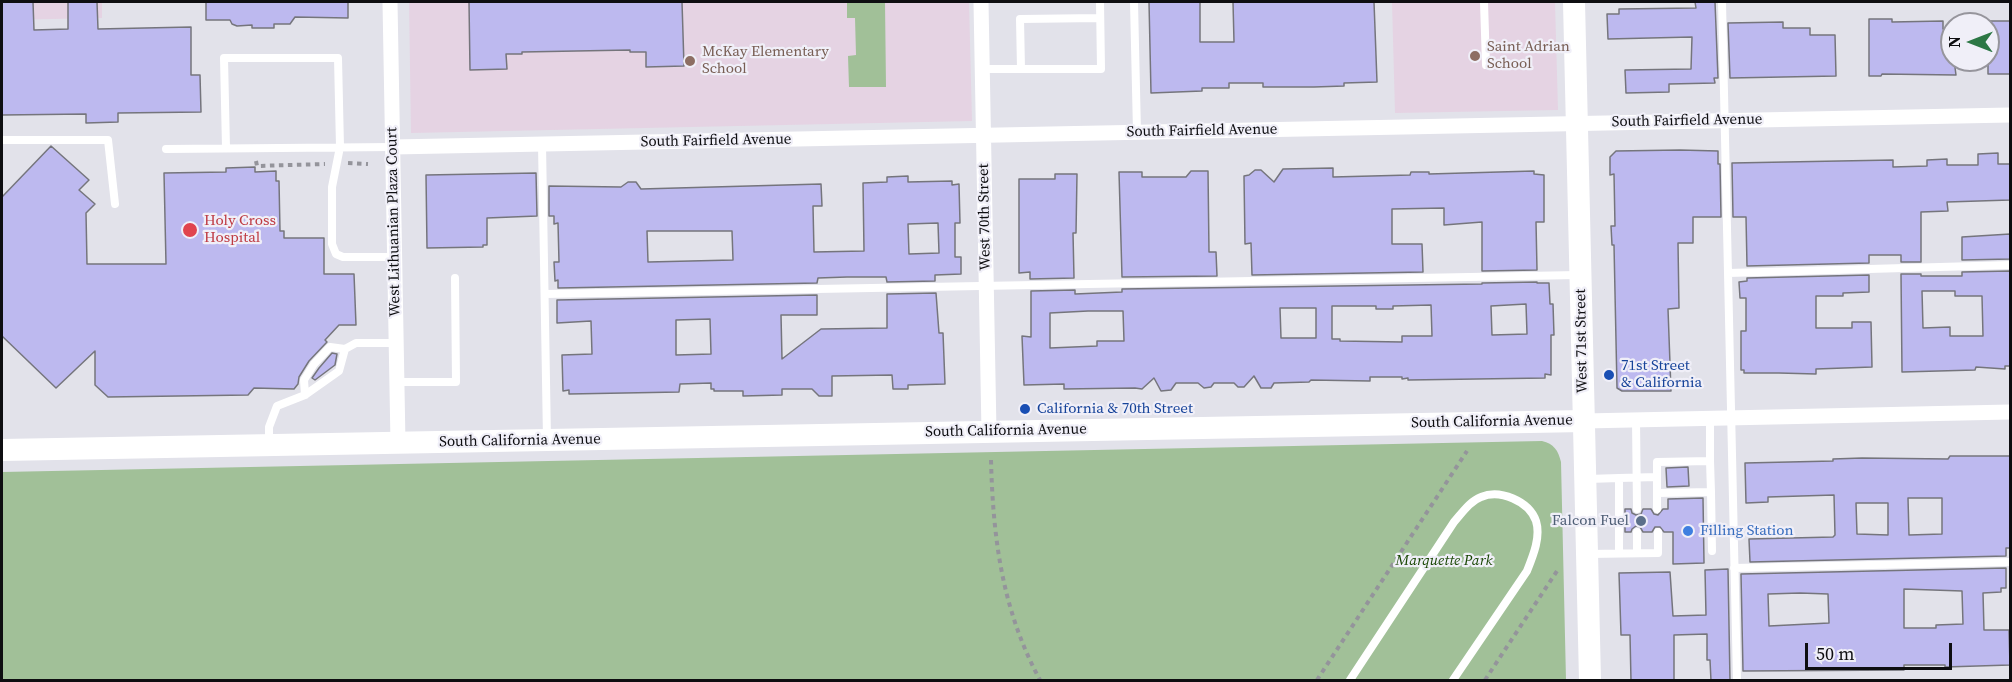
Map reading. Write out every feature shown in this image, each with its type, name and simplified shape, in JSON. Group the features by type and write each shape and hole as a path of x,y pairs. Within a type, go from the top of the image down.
{"street":[{"name":"West Lithuanian Plaza Court","path":"390,2 398,443"},
{"name":"West 70th Street","path":"981,2 989,432"},
{"name":"West 71st Street","path":"1574,2 1590,681"},
{"name":"South Fairfield Avenue","path":"393,147 2010,115"},
{"name":"South California Avenue","path":"2,450 2010,412"}],"lane":[{"path":"982,69 1101,69 1100,2"},
{"path":"1134,2 1137,132"},
{"path":"1484,2 1486,65"},
{"path":"1722,2 1737,681"},
{"path":"1021,69 1020,19 1100,18"},
{"path":"226,148 224,58 338,58 340,147 332,187 332,244 336,254 343,257 394,257"},
{"path":"2,140 108,140 115,204"},
{"path":"542,144 547,440"},
{"path":"166,149 393,147"},
{"path":"1728,273 2010,266"},
{"path":"545,294 1580,275"},
{"path":"397,382 456,381 455,278"},
{"path":"305,395 304,380 314,364 330,347 345,349 356,343 396,343"},
{"path":"268,446 269,427 277,406 305,395 339,371 345,349"},
{"path":"1710,418 1712,550"},
{"path":"1636,420 1637,509"},
{"path":"1658,509 1657,462 1710,461"},
{"path":"1585,479 1657,477"},
{"path":"1619,478 1619,554"},
{"path":"1657,493 1711,492"},
{"path":"1350,681 1454,522 1467,507 1481,497 1498,494 1515,500 1527,508 1536,521 1537,537 1534,554 1527,571 1453,681"},
{"path":"1637,532 1637,554"},
{"path":"1587,554 1658,553 1658,532"},
{"path":"1734,568 2010,562"}],"path":[{"path":"1317,681 1467,451"},
{"path":"991,460 993,514 999,565 1007,600 1038,681"},
{"path":"1485,681 1557,571"}],"shaded area":[{"path":"2,2 102,2 102,18 2,20"},
{"name":"McKay Elementary School","path":"409,2 969,2 972,121 411,133"},
{"name":"Saint Adrian School","path":"1392,2 1555,2 1558,110 1395,113"}],"green space":[{"path":"847,2 885,2 886,87 849,87 848,56 856,55 855,18 847,18"},
{"name":"Marquette Park","path":"1542,441 1555,448 1561,462 1566,680 2,680 2,472"}],"building":[{"path":"2,2 33,2 34,30 68,29 68,2 97,2 98,29 191,27 191,75 200,75 201,112 118,113 118,122 86,123 86,114 2,115"},
{"path":"206,2 348,2 348,18 295,17 290,24 274,24 274,28 252,28 252,25 237,26 230,20 206,20"},
{"path":"469,2 682,2 684,66 646,67 646,52 630,52 630,50 522,52 522,54 506,54 507,69 470,70"},
{"path":"1149,2 1200,2 1200,42 1234,42 1233,2 1374,2 1377,82 1314,87 1263,87 1263,83 1229,83 1229,88 1151,93"},
{"path":"1695,2 1715,2 1718,78 1714,78 1715,83 1669,84 1669,92 1626,93 1625,70 1691,69 1692,37 1608,39 1607,14 1619,14 1619,9 1696,8"},
{"path":"1869,19 1892,19 1892,22 1940,21 1940,72 1956,72 1956,75 1882,74 1881,76 1869,76"},
{"path":"2000,21 2010,21 2010,74 1988,74 1988,72 2000,72"},
{"path":"1783,22 1783,28 1810,28 1810,35 1835,35 1836,76 1730,78 1728,23"},
{"name":"Holy Cross Hospital","path":"51,146 89,180 79,190 95,204 86,213 87,264 166,264 164,173 226,172 226,168 255,167 255,172 276,171 276,181 279,181 280,231 284,231 284,238 324,238 324,274 354,274 356,325 339,325 309,361 294,389 254,388 248,395 108,397 95,385 95,351 56,388 2,336 2,197"},
{"path":"1616,151 1718,151 1721,217 1693,217 1693,243 1678,243 1679,308 1668,309 1671,391 1622,391 1617,388 1614,245 1612,245 1611,226 1615,226 1614,174 1610,175 1610,157"},
{"path":"1998,153 1998,164 2010,164 2010,200 1947,202 1948,211 1921,212 1921,262 1901,262 1901,255 1869,255 1869,263 1747,266 1746,217 1733,217 1732,163 1893,160 1893,167 1927,166 1927,160 1947,159 1947,165 1978,165 1978,154"},
{"path":"1333,168 1333,177 1410,175 1411,172 1429,172 1429,174 1534,171 1534,174 1544,175 1544,222 1536,222 1537,270 1482,271 1482,222 1444,225 1444,208 1392,209 1392,244 1422,244 1423,272 1252,275 1251,243 1245,244 1244,176 1255,170 1261,170 1274,182 1283,169"},
{"path":"1191,171 1208,171 1209,252 1216,252 1217,276 1122,277 1119,172 1142,172 1142,177 1186,177"},
{"path":"536,173 537,216 487,218 487,245 483,247 427,248 426,175"},
{"path":"1055,174 1077,174 1076,233 1073,233 1074,278 1030,279 1030,272 1019,273 1019,179 1055,179"},
{"path":"908,176 908,182 952,181 952,185 959,184 960,223 955,223 955,257 961,257 961,274 935,275 935,281 887,282 886,277 847,277 818,278 817,283 558,288 558,280 555,281 554,262 559,262 558,223 554,224 554,216 549,216 549,186 621,187 628,182 636,182 641,189 821,184 822,206 813,206 814,252 864,251 863,183 887,182 887,177","holes":["938,223 939,253 909,254 908,224","647,231 732,231 733,260 648,262"]},
{"path":"2010,234 2010,259 1962,260 1962,237"},
{"path":"2010,271 2010,366 2005,366 2005,369 1976,367 1975,370 1902,372 1901,274 1962,276 1962,272","holes":["1922,291 1955,291 1955,296 1982,296 1983,336 1950,336 1950,327 1923,328"]},
{"path":"1869,275 1869,292 1843,293 1843,296 1816,296 1816,328 1852,328 1852,322 1871,322 1872,367 1816,369 1816,374 1744,373 1744,370 1741,370 1741,331 1746,331 1746,298 1740,298 1739,282 1747,281 1747,278"},
{"path":"1549,283 1550,304 1553,304 1554,335 1551,335 1551,375 1545,374 1545,378 1408,380 1402,377 1370,377 1370,381 1311,380 1309,382 1274,383 1271,388 1261,388 1254,376 1244,387 1238,387 1234,383 1214,383 1211,387 1204,388 1198,383 1176,383 1171,390 1161,391 1154,378 1142,389 1064,389 1064,384 1024,385 1022,336 1031,337 1031,291 1075,290 1075,294 1122,292 1122,289","holes":["1526,304 1527,334 1492,335 1491,306","1431,305 1432,336 1402,336 1402,342 1332,339 1332,306 1376,306 1376,309 1393,309 1393,306","1280,308 1316,308 1316,338 1281,338","1123,311 1124,341 1097,341 1097,346 1050,348 1050,313"]},
{"path":"936,293 939,333 943,333 945,384 908,385 908,389 893,389 892,375 832,376 832,396 819,396 812,389 782,389 782,395 743,396 743,391 714,391 711,389 711,383 680,384 679,392 569,394 569,390 563,391 562,355 592,354 591,321 557,323 557,300 817,295 817,315 781,315 782,359 821,329 887,328 887,294","holes":["710,319 711,354 676,355 676,320"]},
{"path":"332,353 337,354 335,365 315,380 312,378 319,368"},
{"path":"1950,456 2010,456 2010,548 2006,548 2006,556 1750,562 1749,539 1833,537 1835,535 1834,495 1768,497 1768,502 1746,503 1745,463 1862,458 1948,459","holes":["1908,498 1942,498 1942,534 1909,535","1856,503 1888,503 1888,535 1857,534"]},
{"path":"1688,467 1689,486 1667,487 1666,468"},
{"name":"Filling Station","path":"1703,498 1704,563 1673,564 1673,532 1664,532 1660,527 1655,527 1652,532 1643,532 1640,527 1636,526 1631,532 1625,532 1625,509 1631,509 1636,515 1641,514 1643,509 1651,509 1654,514 1658,515 1663,509 1668,509 1668,499"},
{"path":"2006,568 2006,588 2001,588 2001,592 1983,593 1984,630 2009,630 2010,665 1945,667 1945,665 1904,665 1904,670 1743,671 1741,574","holes":["1904,589 1962,591 1963,624 1936,625 1936,628 1904,628","1768,594 1828,594 1829,623 1769,626"]},
{"path":"1728,569 1730,681 1711,681 1710,660 1707,660 1707,634 1674,635 1674,681 1631,681 1630,635 1621,635 1619,573 1670,572 1673,616 1706,615 1705,570"}],"place":[{"name":"Saint Adrian School","path":"1475,56"},
{"name":"McKay Elementary School","path":"690,61"},
{"name":"Holy Cross Hospital","path":"190,230"},
{"name":"71st Street & California","path":"1609,375"},
{"name":"California & 70th Street","path":"1025,409"},
{"name":"Falcon Fuel","path":"1641,521"},
{"name":"Filling Station","path":"1688,531"}]}
